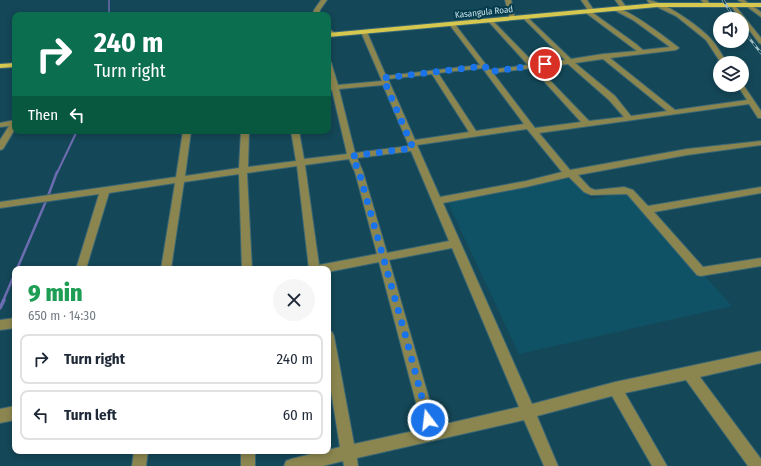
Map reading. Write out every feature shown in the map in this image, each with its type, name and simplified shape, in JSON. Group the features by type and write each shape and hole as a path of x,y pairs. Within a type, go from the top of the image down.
{"main road":[{"name":"Kasangula Road","path":"331,35 657,5 761,5"},
{"path":"0,66 12,65"}],"street":[{"path":"317,12 324,0"},
{"path":"508,0 513,18"},
{"path":"584,0 590,12 641,52"},
{"path":"618,0 624,8"},
{"path":"650,0 678,15 708,38 720,56"},
{"path":"704,0 709,6"},
{"path":"741,0 761,15"},
{"path":"733,5 761,42"},
{"path":"432,435 359,172 352,156 332,88 434,72 533,65 676,48 635,19 616,9"},
{"path":"525,17 569,61 612,98 630,119"},
{"path":"491,21 587,124"},
{"path":"452,24 531,129 570,173 590,192 594,193 624,190 630,192 701,272 761,262"},
{"path":"364,32 551,466"},
{"path":"603,56 673,112"},
{"path":"434,72 474,134"},
{"path":"745,92 761,116"},
{"path":"0,205 179,181 300,162 352,156 474,134 587,124 751,102"},
{"path":"0,125 12,123"},
{"path":"0,147 12,127"},
{"path":"166,266 187,134"},
{"path":"245,134 244,171 247,266"},
{"path":"295,134 314,266"},
{"path":"436,201 526,184 570,173 687,152 761,144"},
{"path":"647,210 761,190"},
{"path":"82,266 105,191"},
{"path":"331,267 455,244"},
{"path":"0,325 12,323"},
{"path":"331,353 350,459"},
{"path":"291,466 350,459 432,435 615,389 690,374 761,357"},
{"path":"690,374 757,466"},
{"path":"615,389 660,466"},
{"path":"0,416 12,414"},
{"path":"139,466 141,454"},
{"path":"248,454 248,466"}],"shaded area":[{"path":"573,178 591,199 629,192 732,306 519,354 447,201"}],"waterway":[{"path":"109,0 109,12"},
{"path":"57,173 76,134"},
{"path":"48,196 57,172"},
{"path":"18,266 46,201"},
{"path":"3,301 12,280"},
{"path":"0,308 4,300"}],"railway":[{"path":"723,0 731,12"},
{"path":"749,38 761,53"}],"route":[{"path":"428,420 359,172 352,156 413,148 383,78 485,66 488,72 545,64"}]}
